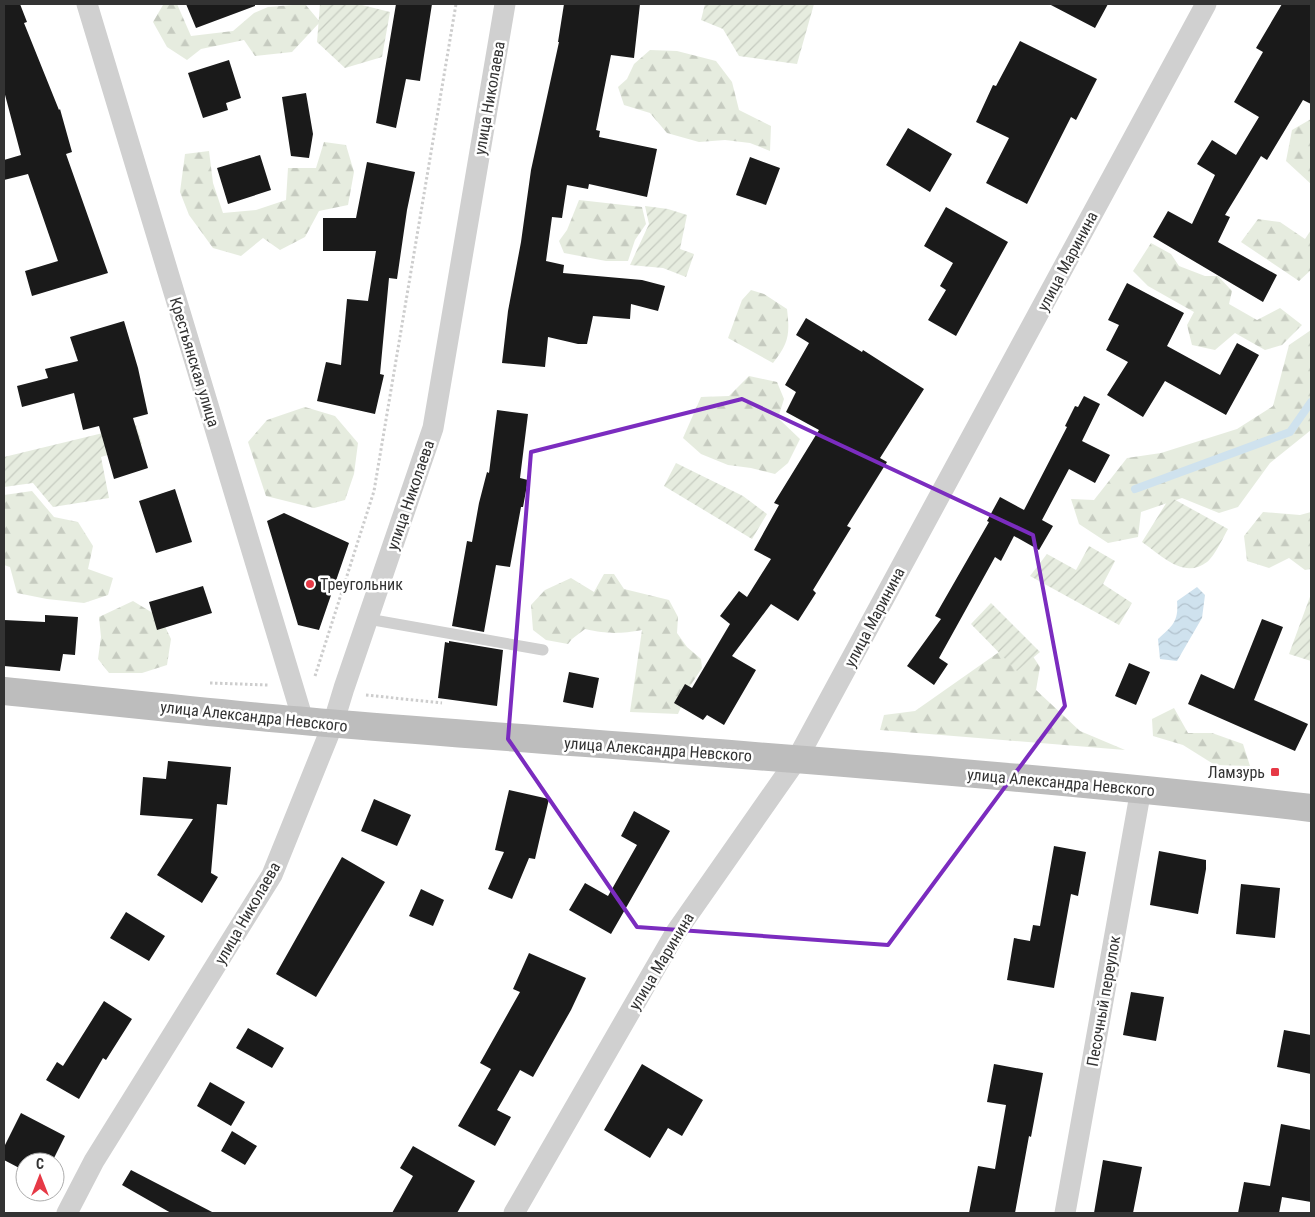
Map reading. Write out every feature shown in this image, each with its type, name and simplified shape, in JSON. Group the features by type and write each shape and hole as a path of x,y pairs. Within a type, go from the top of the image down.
{"main road":[{"name":"улица Александра Невского","path":"4,691 333,724 797,759 1141,788 1311,808"}],"street":[{"name":"Крестьянская улица","path":"87,4 303,720"},
{"name":"улица Николаева","path":"67,1213 94,1161 272,875 333,724 433,428 505,4"},
{"name":"улица Маринина","path":"514,1213 676,932 797,759 1206,4"},
{"name":"Песочный переулок","path":"1065,1213 1141,788"}],"lane":[{"path":"368,619 543,650"}],"path":[{"path":"314,681 374,491 456,4"}],"highlighted area":[{"path":"742,399 1033,535 1065,706 888,945 637,927 508,739 531,452"}],"green space":[{"path":"177,4 191,36 233,31 254,13 268,7 305,4 320,22 292,52 255,56 244,40 201,49 187,60 167,47 153,22 163,5"},
{"path":"320,4 358,4 390,12 382,57 345,68 317,42"},
{"path":"705,4 814,4 797,64 739,56 723,29 701,20"},
{"path":"650,50 677,51 716,61 732,82 739,110 771,126 770,151 750,143 725,140 699,142 667,133 650,113 624,105 618,87 627,79 634,64"},
{"path":"1311,119 1311,184 1286,161 1292,130"},
{"path":"324,142 346,145 354,172 348,205 319,211 305,237 280,250 263,238 241,256 213,248 189,215 180,192 185,154 209,151 213,183 223,213 256,210 286,200 288,168 316,168"},
{"path":"579,200 642,207 646,224 635,240 628,261 606,261 564,253 559,241 567,230"},
{"path":"645,206 668,209 687,215 680,249 694,254 686,277 663,268 630,265 649,224"},
{"path":"1258,219 1280,222 1305,239 1311,230 1311,270 1299,281 1241,242"},
{"path":"1151,243 1171,254 1179,266 1205,276 1218,276 1232,291 1229,304 1257,320 1280,308 1302,325 1282,345 1265,350 1235,333 1215,350 1192,345 1187,325 1194,312 1148,286 1133,271"},
{"path":"751,290 764,294 787,309 787,338 782,350 773,363 728,338 742,300"},
{"path":"1311,330 1311,430 1270,463 1238,507 1219,513 1182,498 1141,512 1138,537 1108,543 1079,524 1071,499 1094,500 1127,458 1161,453 1237,429 1273,406 1289,345"},
{"path":"749,376 777,382 784,399 778,418 800,439 788,463 775,474 728,465 701,454 683,438 701,397 729,396"},
{"path":"305,407 335,416 358,443 354,474 345,500 314,508 266,496 248,442 267,420"},
{"path":"136,425 142,444 101,457 109,498 53,507 33,483 4,487 4,457"},
{"path":"676,463 743,496 767,514 752,539 664,486"},
{"path":"32,491 54,517 78,522 93,546 88,569 113,578 108,595 84,603 47,599 17,593 10,567 4,565 4,495"},
{"path":"1170,497 1228,529 1213,556 1198,567 1181,567 1173,564 1142,542"},
{"path":"1263,512 1300,515 1311,512 1311,569 1305,570 1289,558 1269,568 1247,561 1244,536"},
{"path":"1089,546 1115,561 1103,584 1132,603 1119,625 1030,576 1047,554 1076,570"},
{"path":"604,574 614,574 624,589 669,600 678,617 677,633 687,647 701,659 702,668 690,686 678,714 630,712 642,630 614,633 585,629 568,644 546,640 533,630 531,605 545,590 571,578 594,592"},
{"path":"1311,594 1311,661 1289,654"},
{"path":"133,601 161,618 171,639 167,665 142,673 109,673 98,659 101,637 99,617"},
{"path":"991,603 1040,652 1017,671 971,624"},
{"path":"1026,646 1040,667 1036,690 1080,731 1125,750 880,730 884,715 915,711 999,652"},
{"path":"1174,708 1188,733 1212,733 1243,744 1250,766 1215,765 1183,745 1153,736 1152,719"}],"water":[{"path":"1197,587 1205,595 1202,618 1177,661 1160,659 1158,639 1176,619 1177,601"}],"building":[{"path":"4,4 20,4 27,22 24,23 60,109 72,152 66,154 108,273 32,296 25,271 58,261 28,174 4,180 4,160 21,155 4,91"},
{"path":"186,4 255,4 255,6 196,28"},
{"path":"396,4 432,4 420,81 406,79 396,128 376,123"},
{"path":"564,4 640,4 634,58 611,55 596,130 600,131 599,137 657,149 647,197 589,184 588,189 567,185 562,218 552,217 546,261 564,265 563,273 642,280 665,286 658,311 631,304 630,319 593,316 587,344 578,344 548,337 545,367 502,363 508,311 521,242 531,170 559,42"},
{"path":"1049,4 1108,4 1095,28"},
{"path":"1282,4 1311,4 1311,104 1303,100 1267,160 1261,156 1225,215 1230,217 1218,242 1277,275 1263,302 1153,237 1168,211 1192,224 1215,175 1197,164 1212,140 1236,155 1259,117 1234,102 1263,52 1256,48"},
{"path":"1020,41 1097,79 1076,120 1071,117 1027,204 986,183 1009,138 976,122 993,85 996,86"},
{"path":"229,60 241,98 226,103 228,110 203,118 188,73"},
{"path":"306,93 313,134 309,158 291,156 282,97"},
{"path":"908,128 952,154 930,192 886,165"},
{"path":"260,155 271,190 228,204 217,168"},
{"path":"750,157 780,168 766,205 736,195"},
{"path":"367,162 415,172 407,210 397,279 389,278 380,374 384,375 375,414 317,401 326,362 341,365 347,299 368,301 376,251 323,251 323,218 356,218"},
{"path":"946,207 1008,242 956,336 928,320 946,290 940,286 953,263 924,246"},
{"path":"1127,283 1184,313 1167,346 1220,375 1237,343 1259,355 1226,415 1165,381 1143,417 1107,395 1128,362 1106,350 1119,325 1108,320"},
{"path":"806,318 862,352 863,350 924,389 880,458 887,462 847,526 851,528 813,590 816,593 798,621 771,604 732,656 756,670 724,725 707,715 703,720 674,703 685,684 692,688 730,624 720,616 739,591 747,597 771,559 754,550 779,505 774,503 819,430 786,412 796,392 785,385 809,343 796,335"},
{"path":"124,321 138,368 148,414 133,418 148,468 114,479 99,426 83,430 74,393 22,407 17,386 48,378 45,369 78,361 70,337"},
{"path":"1084,396 1100,404 1082,441 1110,455 1095,483 1069,469 1042,520 1053,526 1039,550 1014,536 1001,561 995,557 939,658 948,664 934,685 907,666 941,619 935,616 989,522 987,521 1000,497 1024,510 1067,427 1065,426 1075,406 1078,407"},
{"path":"497,410 528,414 520,478 528,480 510,567 496,565 484,632 452,626 467,541 472,542 479,503 487,472 489,473"},
{"path":"175,489 192,542 156,553 139,501"},
{"name":"Треугольник","path":"284,513 349,543 319,630 298,625 267,521"},
{"path":"203,586 212,613 157,630 149,602"},
{"path":"45,615 78,617 75,655 63,654 60,671 4,666 4,620 45,622"},
{"path":"1262,619 1283,627 1254,700 1308,724 1295,751 1188,704 1201,674 1234,689"},
{"path":"449,641 503,650 497,706 438,698 445,642 449,643"},
{"path":"1129,663 1150,672 1136,705 1115,696"},
{"path":"569,672 599,678 593,708 563,702"},
{"path":"168,761 231,767 227,805 217,804 211,873 218,877 202,903 157,875 193,819 140,815 143,777 166,779"},
{"path":"509,790 549,799 535,859 529,858 512,899 488,889 504,852 495,850"},
{"path":"374,799 411,815 397,846 361,831"},
{"path":"634,811 670,831 611,934 569,910 585,883 608,896 637,845 621,836"},
{"path":"1054,846 1086,852 1078,896 1071,894 1054,988 1007,980 1014,938 1030,941 1033,925 1040,926"},
{"path":"1159,851 1206,860 1198,914 1150,905"},
{"path":"342,857 385,882 316,997 276,974"},
{"path":"1241,884 1280,888 1275,938 1236,934"},
{"path":"421,889 444,900 433,926 409,916"},
{"path":"126,912 165,936 149,961 110,938"},
{"path":"529,953 586,978 571,1010 533,1077 520,1070 497,1110 511,1117 495,1146 458,1126 491,1069 480,1063 520,992 513,989"},
{"path":"1131,992 1164,997 1156,1041 1123,1035"},
{"path":"104,1001 132,1019 106,1060 103,1058 79,1099 46,1080 57,1062 63,1066"},
{"path":"248,1028 284,1048 272,1068 236,1048"},
{"path":"1284,1030 1311,1035 1311,1074 1277,1067"},
{"path":"642,1064 703,1100 682,1136 668,1128 650,1158 604,1130"},
{"path":"994,1064 1043,1073 1015,1213 969,1213 978,1166 995,1169 1006,1105 987,1102"},
{"path":"210,1082 245,1102 231,1126 197,1106"},
{"path":"21,1113 65,1136 57,1152 15,1152 15,1166 4,1160 4,1147"},
{"path":"1281,1124 1311,1130 1311,1202 1282,1197 1279,1213 1238,1213 1244,1182 1270,1186"},
{"path":"232,1131 257,1146 245,1165 221,1151"},
{"path":"413,1146 475,1181 457,1213 392,1213 413,1176 400,1168"},
{"path":"1103,1160 1142,1167 1133,1213 1094,1213"},
{"path":"131,1170 214,1213 171,1213 122,1185"}],"waterway":[{"path":"1135,489 1290,432 1311,402"}],"place":[{"name":"Треугольник","path":"310,584"},
{"name":"Ламзурь","path":"1275,772"}]}
